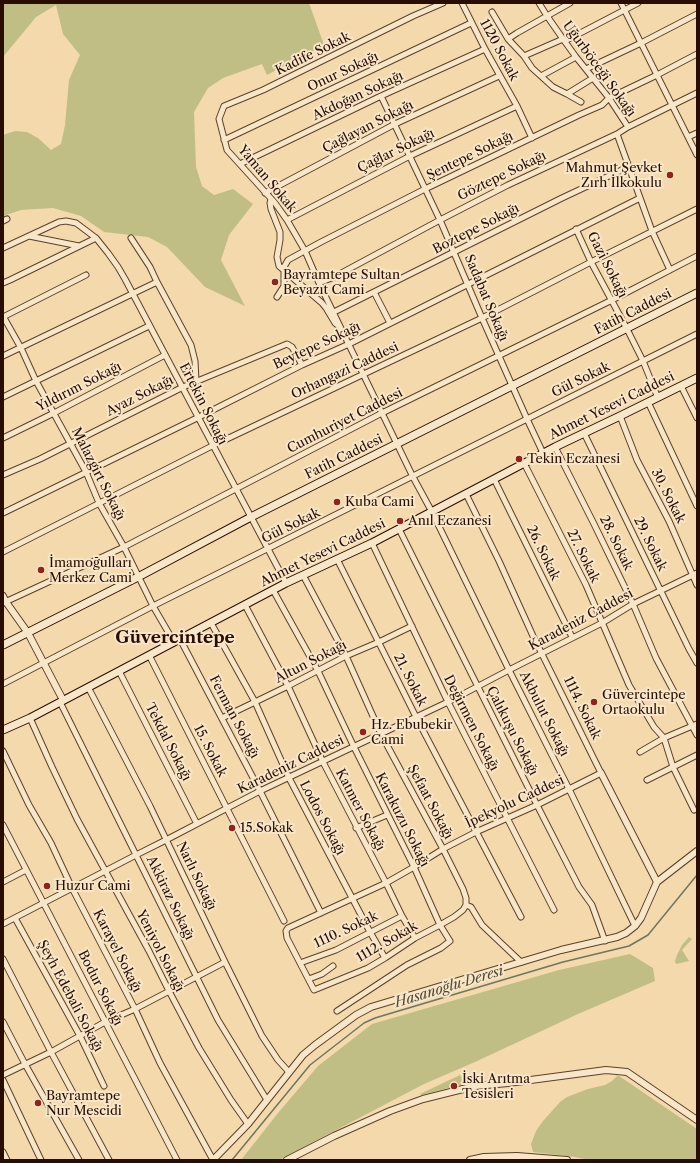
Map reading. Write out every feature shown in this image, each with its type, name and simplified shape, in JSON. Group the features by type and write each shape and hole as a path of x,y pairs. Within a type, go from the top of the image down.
{"main road":[{"name":"Fatih Caddesi","path":"3,646 138,577 250,517 697,293"},
{"name":"Ahmet Yesevi Caddesi","path":"3,730 30,718 286,583 372,544 543,453 697,378"}],"street":[{"name":"Kadife Sokak","path":"224,140 219,119 224,106 263,90 413,16 443,3"},
{"name":"1120 Sokak","path":"462,3 471,23 517,106 532,138"},
{"name":"Uğurböceği Sokağı","path":"540,3 547,16 576,57 609,98 628,127"},
{"path":"508,39 570,3"},
{"path":"621,3 697,155"},
{"path":"524,56 564,40 638,3"},
{"path":"492,12 508,39 524,56 532,68 553,87 581,102"},
{"path":"586,69 697,14"},
{"name":"Onur Sokağı","path":"224,140 471,23"},
{"name":"Akdoğan Sokağı","path":"240,164 381,96 485,49"},
{"name":"Şentepe Sokağı","path":"277,297 284,286 284,267 288,260 425,189 578,115 602,105 609,98 697,54"},
{"path":"541,76 576,57"},
{"name":"Çağlayan Sokağı","path":"266,193 395,124 500,76"},
{"path":"567,94 593,78"},
{"name":"Göztepe Sokağı","path":"319,283 334,277 508,185 617,134 628,127 697,93"},
{"name":"Sadabat Sokağı","path":"381,96 440,220 512,386 543,453"},
{"name":"Çağlar Sokağı","path":"287,220 410,156 517,106"},
{"path":"688,137 697,133"},
{"name":"Uğurböceği Sokağı","path":"617,134 652,231 670,270"},
{"name":"Yaman Sokak","path":"224,140 228,150 266,193 287,220 334,312 413,477 432,512"},
{"name":"Boztepe Sokağı","path":"334,312 562,198 628,167"},
{"name":"Beytepe Sokağı","path":"3,513 302,365 349,344 640,198"},
{"path":"271,199 271,209 279,228 280,236 277,261 279,266 284,272 322,303 335,324 341,327"},
{"name":"Orhangazi Caddesi","path":"3,552 212,446 482,318 652,231 697,210"},
{"name":"Ertekin Sokağı","path":"3,248 58,222 66,221 76,223 96,238 118,268 133,294 182,386 197,418 237,489 250,517 286,583"},
{"name":"Gazi Sokağı","path":"576,229 591,262 643,361 658,398"},
{"path":"29,236 79,246"},
{"path":"3,283 96,238"},
{"path":"131,238 150,267 191,344 195,361 196,381"},
{"name":"Cumhuriyet Caddesi","path":"4,600 124,547 382,413 612,300 697,256"},
{"path":"3,317 86,275"},
{"path":"3,356 157,282"},
{"path":"374,292 390,323"},
{"name":"Malazgirt Sokağı","path":"3,317 21,348 36,381 86,472 99,503 124,547 153,606 177,640"},
{"path":"3,397 149,326"},
{"name":"Gül Sokak","path":"3,684 153,606 697,334"},
{"name":"Ayaz Sokağı","path":"3,475 40,459 182,386 287,344 292,347 302,365"},
{"name":"Yıldırım Sokağı","path":"3,438 165,355"},
{"path":"681,386 697,418"},
{"path":"648,402 697,506"},
{"name":"30. Sokak","path":"620,416 637,460 695,575 697,585"},
{"name":"29. Sokak","path":"584,433 697,663"},
{"name":"28. Sokak","path":"555,447 633,604 656,658 695,725 697,735"},
{"name":"27. Sokak","path":"524,463 586,584 629,685 654,726 664,738 673,767 694,810"},
{"name":"26. Sokak","path":"494,479 572,637"},
{"name":"1114. Sokak","path":"466,494 499,561 533,636 601,773"},
{"name":"Akbulut Sokağı","path":"432,512 509,670 570,789 635,926"},
{"name":"Çalıkuşu Sokağı","path":"399,529 579,887 592,905 605,941"},
{"name":"Değirmen Sokağı","path":"372,544 448,702 554,910"},
{"name":"21. Sokak","path":"337,559 416,717 521,917"},
{"name":"Şefaat Sokağı","path":"303,575 346,656 381,734 463,889 466,898 466,905 471,907 482,925 521,962"},
{"name":"Karadeniz Caddesi","path":"3,924 260,791 354,748 448,702 572,637 602,623 633,604 695,575"},
{"name":"Karakuzu Sokağı","path":"274,590 318,671 354,748 414,867 440,925 450,941 441,948 407,964 337,1011"},
{"path":"4,600 28,633 44,663 61,701"},
{"name":"Katmer Sokağı","path":"245,605 288,686 323,762 356,828 415,938"},
{"name":"Lodos Sokağı","path":"211,623 255,702 289,778 370,932 386,958"},
{"name":"Altun Sokağı","path":"222,718 346,656 412,626"},
{"name":"Ferman Sokağı","path":"177,640 222,718 321,913"},
{"name":"15. Sokak","path":"149,655 228,808 284,921"},
{"name":"Tekdal Sokağı","path":"119,671 197,824"},
{"name":"Narlı Sokağı","path":"88,687 150,806 262,1036 278,1060 289,1072"},
{"name":"Akkiraz Sokağı","path":"61,701 218,1020 267,1100"},
{"name":"Yeniyol Sokağı","path":"30,718 77,819 150,951 168,991 199,1048 231,1100 248,1124"},
{"path":"640,752 664,738 695,725"},
{"name":"Karayel Sokağı","path":"3,751 29,805 51,843 72,888 135,1009 160,1063 213,1160"},
{"path":"647,780 697,755"},
{"path":"601,773 657,882"},
{"name":"İpekyolu Caddesi","path":"300,962 287,938 286,931 288,928 386,883 443,849 476,832 537,805 601,773"},
{"path":"356,828 387,815"},
{"name":"Bodur Sokağı","path":"3,825 5,836 26,870 177,1160"},
{"path":"213,1160 248,1124 303,1055 356,1015 370,1007 561,950 605,941 626,933 635,926 641,918 657,882 697,851"},
{"path":"3,882 26,870"},
{"name":"1112. Sokak","path":"309,979 314,990 368,968 386,958 415,938 440,925 463,910 466,905"},
{"name":"1110. Sokak","path":"300,962 336,950 402,916"},
{"name":"Şeyh Edebali Sokağı","path":"15,918 80,1036 104,1086"},
{"path":"3,958 109,1160"},
{"path":"3,1075 51,1052 105,1022 135,1009 225,962"},
{"path":"300,962 309,979 322,974 333,966"},
{"path":"3,1022 79,1160"},
{"path":"287,1160 390,1111 423,1099 475,1086 606,1070 627,1072 697,1120"},
{"path":"3,1080 41,1160"},
{"path":"3,1152 7,1160"},
{"path":"470,1160 484,1157 517,1156 567,1160"}],"shaded area":[{"path":"3,3 309,3 324,45 267,75 262,64 223,78 208,88 194,112 196,167 202,186 214,195 233,189 253,204 229,235 221,260 245,306 205,287 167,247 148,237 104,232 81,216 53,208 21,210 3,216 3,135 15,131 27,132 38,138 51,150 61,144 65,125 69,80 80,55 63,34 56,5 36,17 3,57"},
{"path":"689,937 692,939 682,950 689,961 676,964 675,961 677,955 682,945"},
{"path":"630,954 653,968 655,981 578,1014 424,1084 279,1160 241,1160 318,1066 372,1024 559,970"},
{"path":"460,1075 465,1084 420,1094"},
{"path":"617,1076 697,1129 697,1160 589,1160 533,1152 531,1144 536,1131 560,1102 567,1097 588,1089 605,1085"}],"waterway":[{"name":"Hasanoğlu Deresi","path":"232,1160 310,1065 364,1023 375,1018 563,962 629,946 648,935 697,875"}],"place":[{"name":"Mahmut Şevket Zırh İlkokulu","path":"670,175"},
{"name":"Bayramtepe Sultan Beyazıt Cami","path":"275,282"},
{"name":"Tekin Eczanesi","path":"519,459"},
{"name":"Kuba Cami","path":"337,502"},
{"name":"Anıl Eczanesi","path":"400,521"},
{"name":"İmamoğulları Merkez Cami","path":"41,570"},
{"name":"Güvercintepe Ortaokulu","path":"594,702"},
{"name":"Hz. Ebubekir Cami","path":"363,732"},
{"name":"15.Sokak","path":"232,828"},
{"name":"Huzur Cami","path":"47,886"},
{"name":"İski Arıtma Tesisleri","path":"454,1086"},
{"name":"Bayramtepe Nur Mescidi","path":"38,1103"}],"district":[{"name":"Güvercintepe","path":"175,638"}]}
